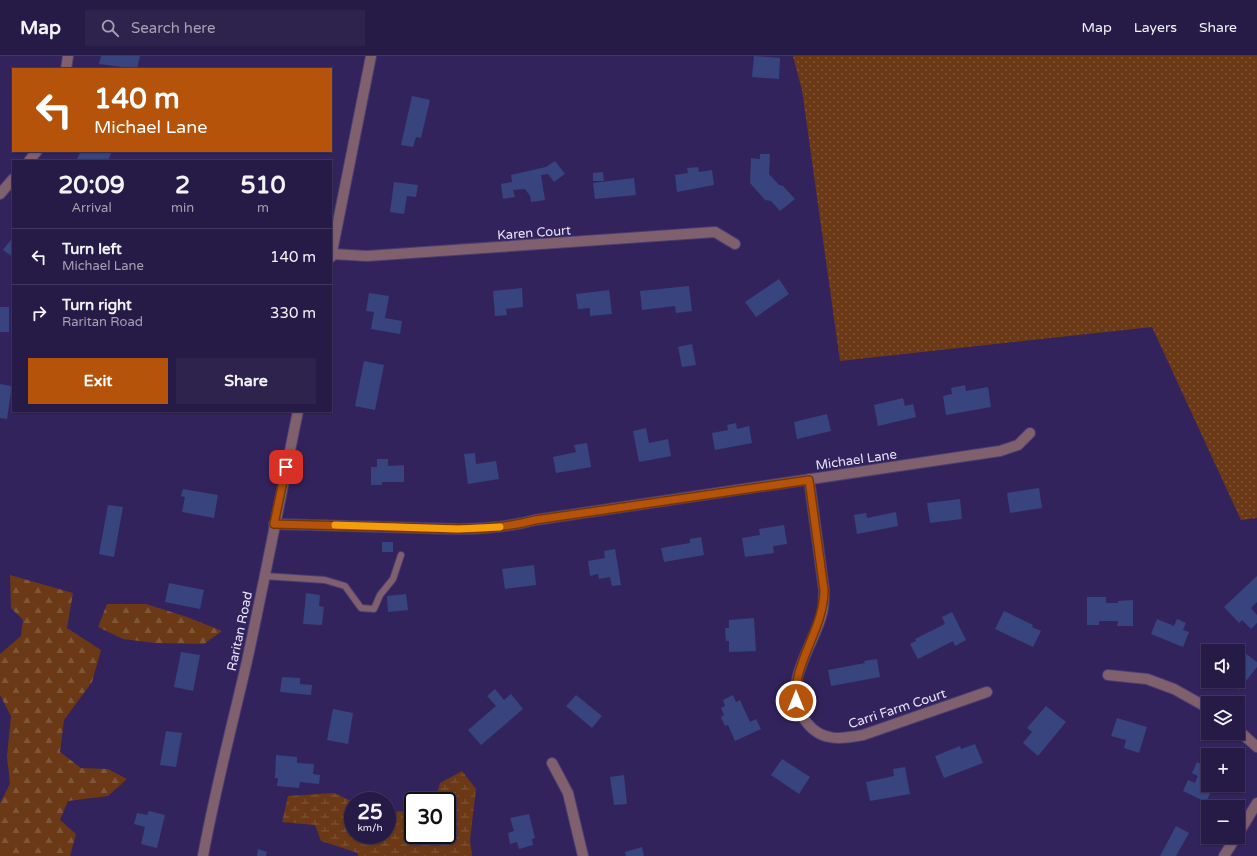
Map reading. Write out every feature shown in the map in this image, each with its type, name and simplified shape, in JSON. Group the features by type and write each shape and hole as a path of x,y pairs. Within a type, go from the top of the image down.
{"street":[{"path":"66,68 68,56"},
{"path":"332,251 371,56"},
{"path":"30,160 36,152"},
{"path":"0,194 12,180"},
{"name":"Karen Court","path":"332,256 367,256 715,232 736,244"},
{"name":"Raritan Road","path":"203,856 216,788 232,728 298,412"},
{"name":"Michael Lane","path":"274,524 486,529 513,526 542,519 1000,451 1018,445 1030,433"},
{"name":"Carri Farm Court","path":"809,480 824,590 824,603 817,627 801,663 795,690 799,712 813,730 822,736 846,738 863,735 986,692"},
{"path":"1108,675 1147,680 1174,689 1201,704"},
{"path":"1245,736 1257,747"},
{"path":"552,763 568,793 583,856"},
{"path":"1245,823 1257,803"},
{"path":"1224,856 1232,844"}],"lane":[{"path":"264,576 325,580 345,586 361,608 374,608 380,595 393,579 401,555"}],"green space":[{"path":"793,56 1257,56 1257,518 1241,520 1152,327 840,361 802,90"},
{"path":"10,575 73,593 67,628 101,650 92,682 64,720 60,752 81,768 108,769 127,779 108,796 68,801 60,820 76,834 70,856 0,856 0,803 10,784 7,756 11,716 0,695 0,654 21,636 23,620 11,608"},
{"path":"107,604 146,604 187,617 222,631 204,644 155,643 123,639 98,627"},
{"path":"462,771 476,789 470,840 472,856 358,856 358,853 321,841 315,825 282,822 288,796 334,793 344,798 344,844 396,844 396,812 404,811 404,844 456,844 456,792 438,792 440,783"}],"building":[{"path":"101,56 140,56 137,68 99,64"},
{"path":"754,56 780,58 779,79 752,77"},
{"path":"412,96 430,100 421,138 416,137 413,147 401,145"},
{"path":"80,152 112,152 108,160 76,160"},
{"path":"760,154 770,154 769,174 795,199 780,211 771,201 765,200 750,183 751,158 760,159"},
{"path":"555,161 565,174 554,182 548,174 541,175 545,200 531,202 530,196 525,189 513,190 515,197 503,199 501,184 512,182 511,175 546,167"},
{"path":"698,167 699,172 712,170 714,185 677,192 675,175 688,173 687,168"},
{"path":"603,172 604,181 593,181 593,173"},
{"path":"634,178 636,195 595,199 593,183"},
{"path":"394,182 418,185 416,197 407,196 404,214 390,212"},
{"path":"12,238 12,256 3,250"},
{"path":"779,279 789,294 756,317 745,302"},
{"path":"689,286 692,311 676,313 675,306 642,310 640,291"},
{"path":"522,288 523,307 506,309 507,315 495,316 493,291"},
{"path":"609,290 612,314 590,316 590,308 578,309 576,294"},
{"path":"369,293 389,296 385,318 402,321 400,334 371,329 374,312 366,311"},
{"path":"0,307 9,307 9,332 0,332"},
{"path":"692,344 696,365 682,367 678,347"},
{"path":"364,361 384,365 375,410 355,406"},
{"path":"0,384 12,386 7,419 0,418"},
{"path":"965,385 966,391 988,387 991,407 946,415 943,396 952,394 951,388"},
{"path":"903,398 905,406 913,404 916,417 878,426 874,405"},
{"path":"827,414 831,431 797,439 794,422"},
{"path":"736,423 737,429 749,426 752,443 715,450 712,433 728,430 727,425"},
{"path":"646,428 649,443 668,439 671,456 639,462 633,431"},
{"path":"587,443 591,467 556,473 553,457 576,452 574,445"},
{"path":"475,453 476,464 496,461 499,479 468,484 464,454"},
{"path":"377,459 388,459 388,466 404,465 404,482 382,482 382,485 371,485 371,467 377,467"},
{"path":"1039,488 1042,508 1010,513 1007,493"},
{"path":"183,489 218,495 214,518 182,512 185,497 181,496"},
{"path":"960,499 962,519 930,523 927,503"},
{"path":"108,505 123,507 114,557 99,554"},
{"path":"896,512 898,526 857,534 854,515 866,513 867,518"},
{"path":"784,525 787,544 773,546 774,553 745,557 742,538 760,535 759,529"},
{"path":"701,537 704,555 664,562 661,548 690,543 690,539"},
{"path":"382,542 393,542 393,552 382,552"},
{"path":"615,549 621,585 612,586 610,577 599,579 598,574 590,576 588,561 605,558 604,551"},
{"path":"534,565 536,585 505,589 502,569"},
{"path":"1257,576 1257,602 1251,608 1257,615 1257,623 1251,629 1242,620 1239,623 1224,607"},
{"path":"169,583 204,590 200,609 165,602"},
{"path":"306,593 320,595 319,606 324,607 322,625 303,624"},
{"path":"406,594 408,610 388,612 387,596"},
{"path":"1087,597 1106,597 1106,603 1118,603 1118,601 1133,600 1133,626 1117,626 1118,621 1099,621 1099,625 1087,625"},
{"path":"1004,611 1033,625 1032,627 1041,631 1033,647 995,629"},
{"path":"952,612 966,640 955,646 953,641 918,659 910,644 916,641 915,639 945,624 942,617"},
{"path":"754,618 756,651 729,652 729,641 726,641 725,628 729,628 729,620"},
{"path":"1157,619 1174,626 1177,619 1186,623 1183,630 1189,632 1183,647 1151,634"},
{"path":"181,652 200,655 193,691 174,687"},
{"path":"1245,653 1257,662 1257,667 1245,682"},
{"path":"877,659 880,677 831,686 828,670 865,663 864,661"},
{"path":"282,677 300,678 300,684 312,685 311,695 280,692"},
{"path":"495,689 504,700 511,694 523,709 481,745 468,730 496,706 487,696"},
{"path":"576,695 602,716 592,728 566,706"},
{"path":"733,695 736,702 740,700 750,722 756,719 761,729 735,741 728,725 725,726 721,717 724,715 721,708 725,706 723,700"},
{"path":"1046,706 1066,722 1038,756 1023,743 1032,732 1027,728"},
{"path":"333,709 353,713 348,744 327,740"},
{"path":"1117,718 1147,727 1139,753 1124,748 1126,740 1111,736"},
{"path":"166,731 182,733 176,767 160,765"},
{"path":"975,744 983,763 944,778 935,756 960,746 961,749"},
{"path":"276,755 297,757 297,763 314,764 313,774 320,775 319,784 300,782 299,788 277,786 278,778 275,778"},
{"path":"782,759 810,777 799,794 771,775"},
{"path":"1197,762 1201,764 1201,792 1211,792 1207,800 1202,800 1183,791 1188,780 1195,783 1198,776 1192,773"},
{"path":"905,767 910,794 870,801 866,782 894,776 893,769"},
{"path":"624,775 627,804 614,805 610,777"},
{"path":"149,811 165,815 157,848 141,844 145,827 134,824 137,813 147,815"},
{"path":"529,814 535,838 532,839 533,845 519,849 517,842 510,844 508,833 514,831 510,818"},
{"path":"1176,826 1189,833 1176,856 1160,856"},
{"path":"642,847 644,856 626,856 625,852"},
{"path":"258,849 267,852 266,856 257,856"}],"slow traffic":[{"path":"335,525 458,529 486,529 500,527"}],"route":[{"path":"286,467 274,524 486,529 513,526 535,520 809,480 824,590 824,603 821,617 797,676 795,690 796,701"}]}
